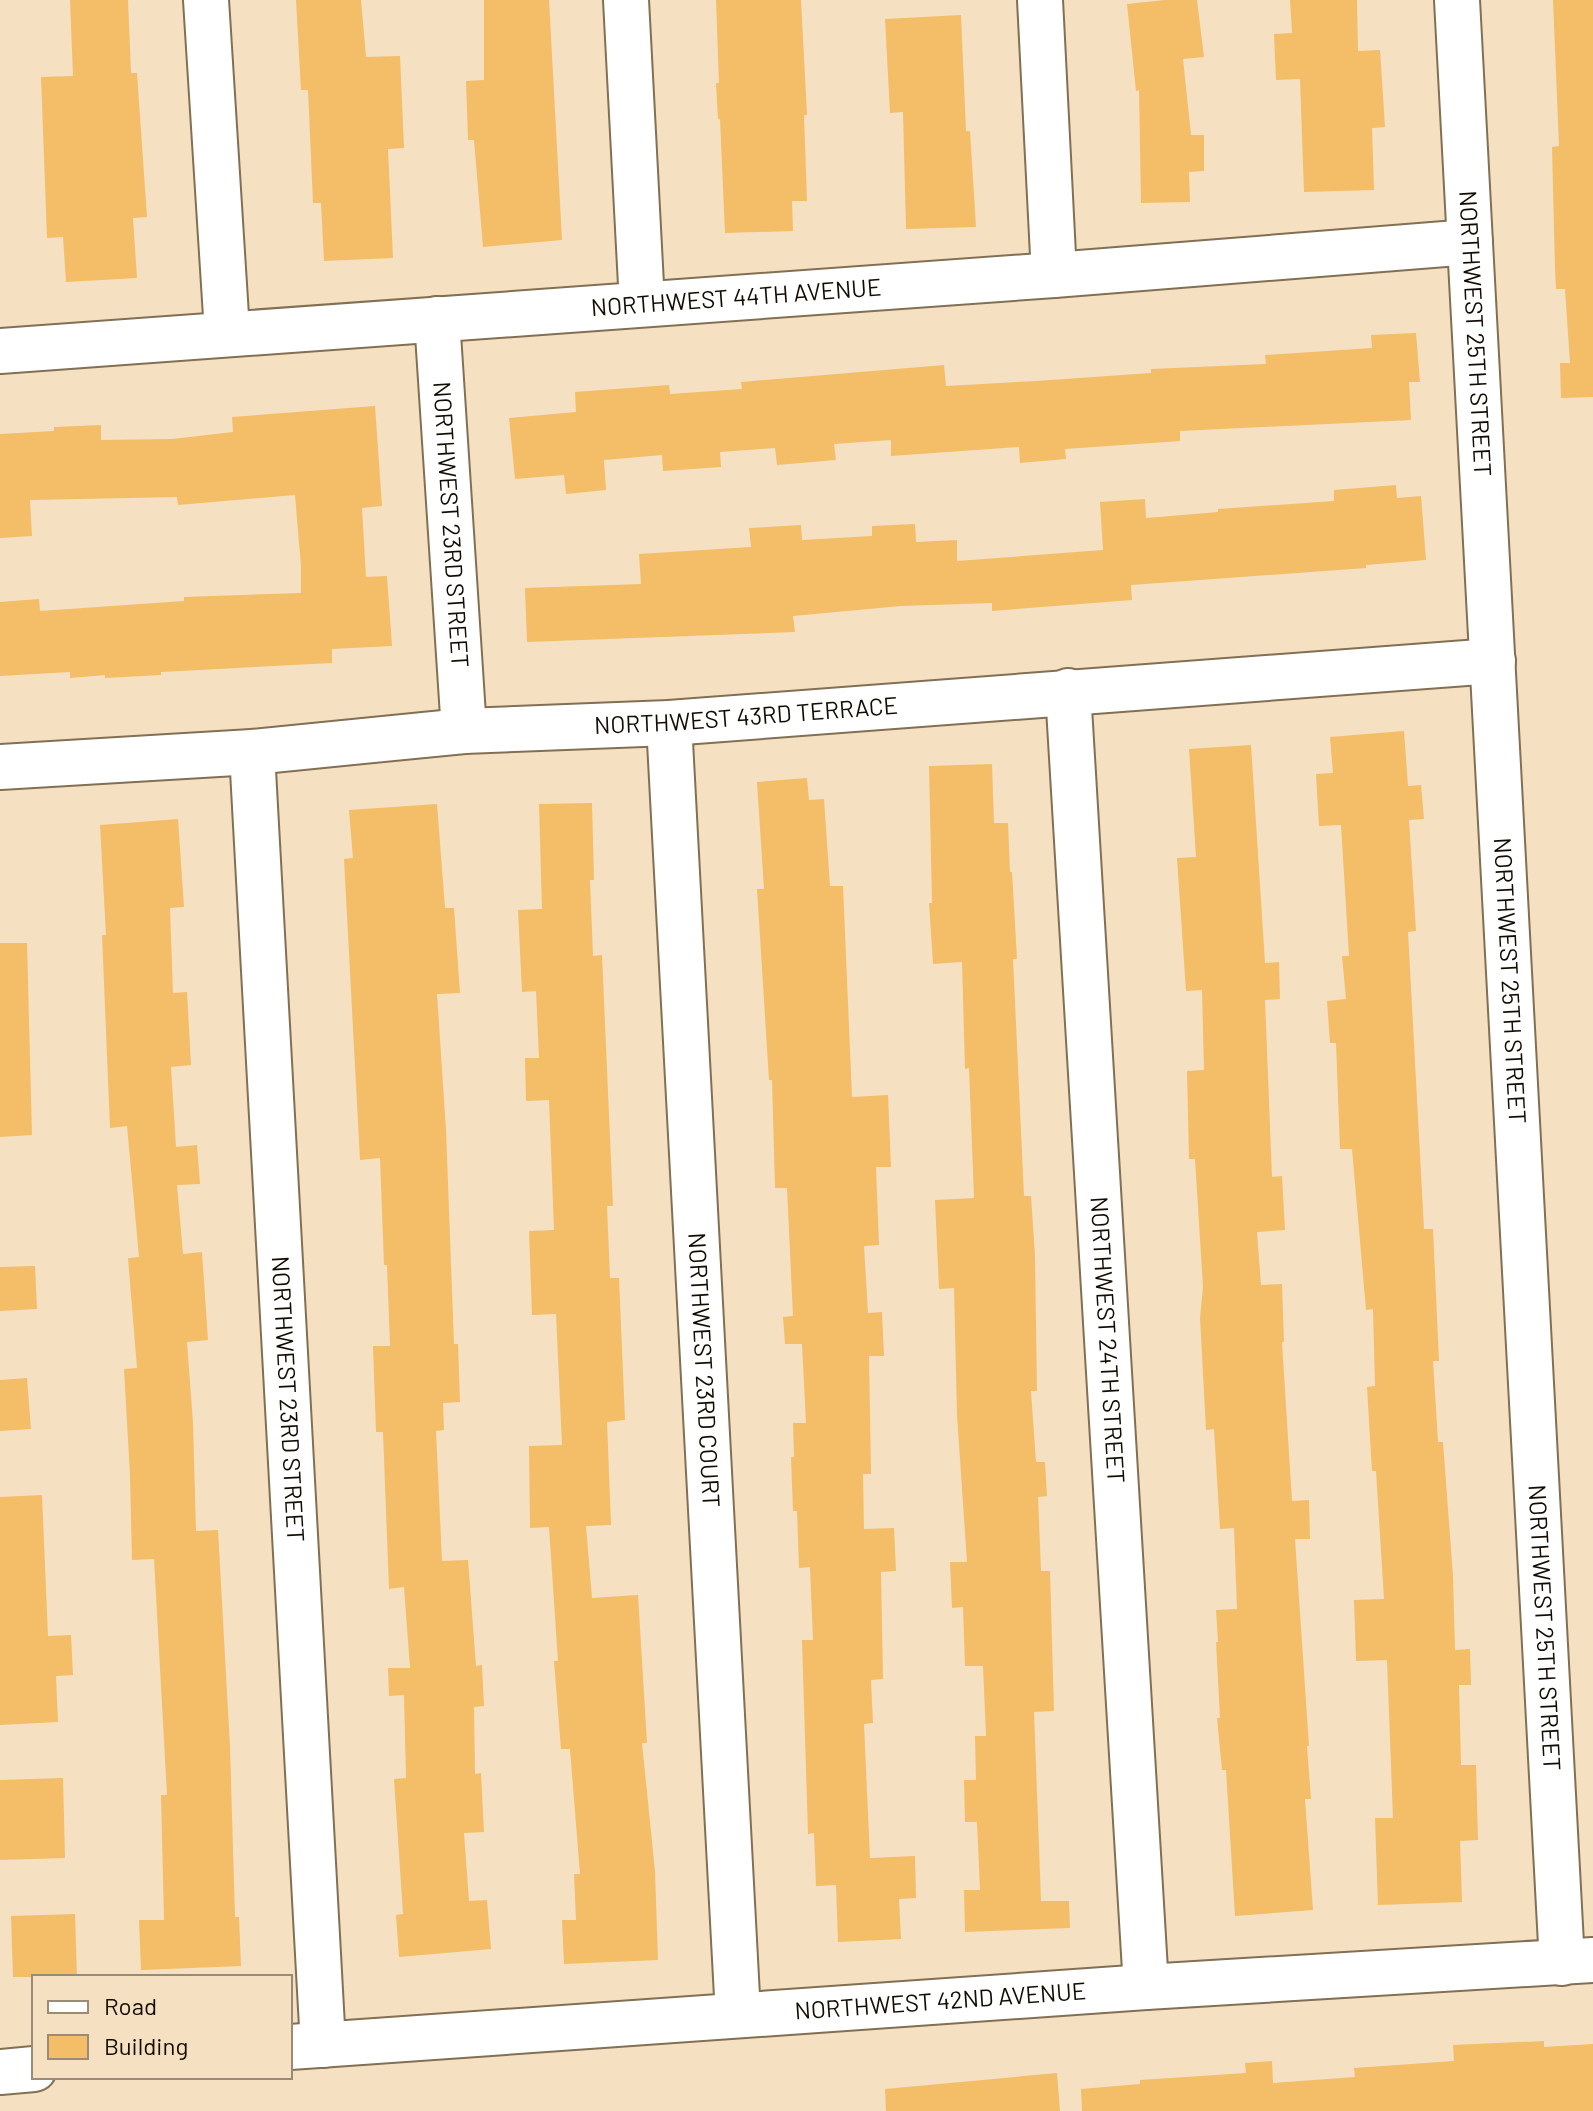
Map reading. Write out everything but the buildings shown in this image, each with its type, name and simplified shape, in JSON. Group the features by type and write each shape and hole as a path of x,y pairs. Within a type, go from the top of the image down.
{"street":[{"path":"206,0 227,332"},
{"path":"626,0 642,304"},
{"path":"1040,0 1054,275"},
{"name":"NORTHWEST 25TH STREET","path":"1457,0 1493,661 1578,1961"},
{"name":"NORTHWEST 44TH AVENUE","path":"0,351 1470,242"},
{"name":"NORTHWEST 23RD STREET","path":"437,319 464,731"},
{"name":"NORTHWEST 43RD TERRACE","path":"0,767 252,752 464,731 669,723 1493,661"},
{"name":"NORTHWEST 24TH STREET","path":"1068,691 1146,1987"},
{"name":"NORTHWEST 23RD COURT","path":"669,723 738,2015"},
{"name":"NORTHWEST 23RD STREET","path":"252,752 307,2046"},
{"name":"NORTHWEST 42ND AVENUE","path":"307,2046 1146,1987 1578,1961"},
{"path":"0,2072 32,2069"}]}
